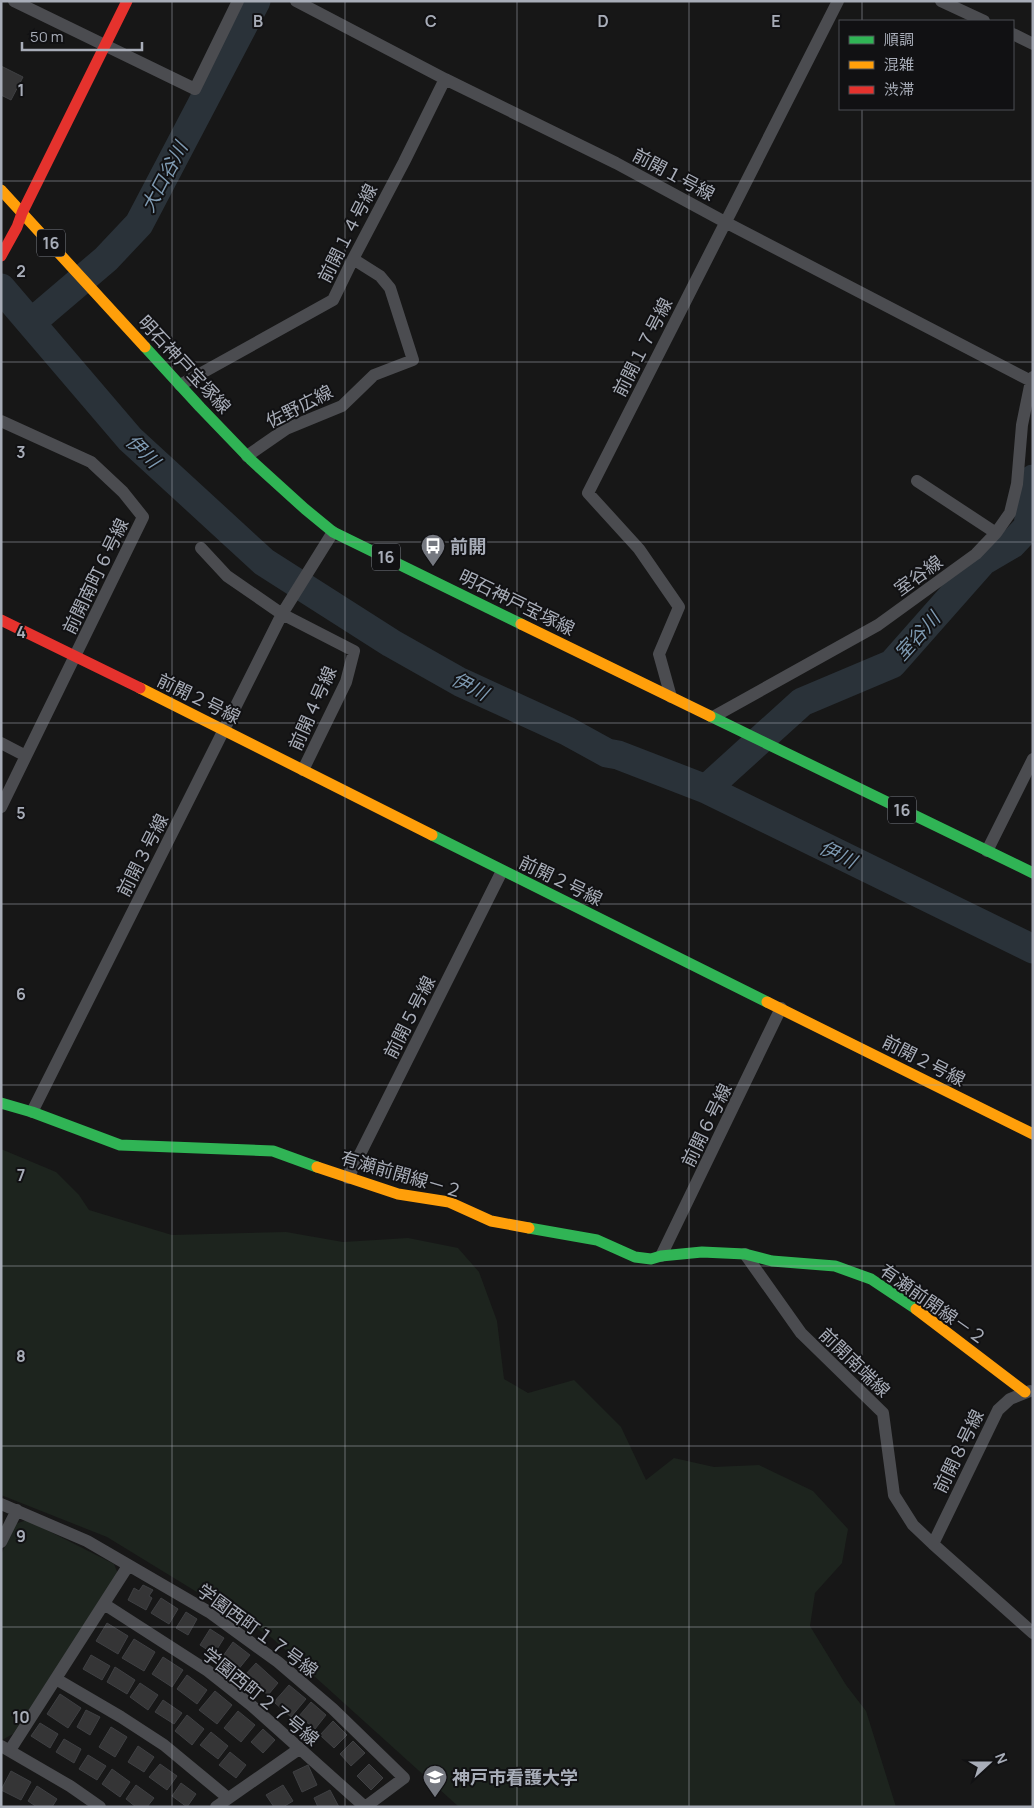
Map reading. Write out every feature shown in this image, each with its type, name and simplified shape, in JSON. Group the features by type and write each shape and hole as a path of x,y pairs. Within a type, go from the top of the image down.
{"street":[{"path":"14,1 195,89 238,1"},
{"path":"1,256 127,1"},
{"name":"前開１号線","path":"296,1 445,79 616,163 725,222 1032,380"},
{"name":"前開１７号線","path":"671,697 660,654 679,607 639,549 588,492 838,1"},
{"path":"940,1 982,20"},
{"path":"1014,34 1033,44"},
{"name":"前開１４号線","path":"180,385 333,300 445,79"},
{"name":"明石神戸宝塚線","path":"1,190 247,456 312,516 333,532 1033,873"},
{"name":"佐野広線","path":"247,456 286,429 342,406 374,374 413,360 390,288 380,276 353,258"},
{"name":"室谷線","path":"713,717 878,625 976,554 996,533 1010,512 1017,484 1022,425 1032,380"},
{"name":"前開南町６号線","path":"1,421 91,462 122,492 144,517 1,807"},
{"path":"917,481 996,533"},
{"path":"201,548 227,576 282,614 333,532"},
{"name":"前開３号線","path":"32,1112 282,614"},
{"name":"前開４号線","path":"282,614 354,651 346,682 304,770"},
{"name":"前開２号線","path":"1,620 1033,1134"},
{"path":"1,743 26,756"},
{"path":"987,852 1033,760"},
{"name":"前開５号線","path":"348,1178 502,871"},
{"name":"前開６号線","path":"662,1256 781,1008"},
{"name":"有瀬前開線－２","path":"1,1103 32,1112 120,1145 273,1151 398,1194 449,1202 491,1222 597,1240 635,1257 651,1259 702,1252 745,1254 772,1261 835,1266 871,1279 1029,1391"},
{"name":"前開南端線","path":"745,1254 801,1334 883,1414 894,1495 913,1524 1033,1634"},
{"name":"前開８号線","path":"933,1544 998,1410 1010,1399 1029,1391"},
{"name":"学園西町１７号線","path":"1,1504 87,1541 210,1612 278,1662 333,1709 404,1778 365,1807"},
{"path":"1,1542 17,1510"},
{"path":"100,1807 70,1786 6,1748 56,1679 128,1566"},
{"name":"学園西町２７号線","path":"104,1604 208,1671 251,1705 365,1807"},
{"path":"56,1679 164,1745 228,1798"},
{"path":"216,1807 299,1749"}],"shaded area":[{"path":"1,1149 56,1172 79,1195 89,1210 172,1235 286,1232 343,1242 408,1238 458,1248 479,1272 497,1321 504,1379 528,1393 574,1380 621,1427 646,1480 674,1458 714,1467 759,1465 813,1491 848,1529 842,1563 815,1593 810,1626 846,1685 866,1711 896,1807 459,1807 272,1638 107,1537 1,1495"},
{"path":"27,1520 114,1564 118,1574 13,1734 2,1740 1,1555 15,1524"}],"building":[{"path":"1,66 23,77 11,100 1,95"},
{"path":"143,1585 153,1590 149,1596 152,1598 146,1610 128,1600 134,1588 139,1591"},
{"path":"161,1598 178,1609 169,1624 151,1613"},
{"path":"186,1612 197,1619 188,1635 176,1628"},
{"path":"107,1623 128,1636 118,1654 96,1641"},
{"path":"210,1629 224,1638 214,1654 200,1645"},
{"path":"134,1639 155,1652 144,1671 122,1658"},
{"path":"233,1642 250,1655 237,1671 221,1659"},
{"path":"91,1655 110,1666 102,1680 83,1669"},
{"path":"163,1657 183,1670 172,1687 152,1674"},
{"path":"256,1663 278,1683 268,1695 245,1675"},
{"path":"115,1667 135,1680 127,1694 107,1682"},
{"path":"187,1675 207,1690 197,1704 177,1689"},
{"path":"140,1683 158,1695 148,1710 130,1697"},
{"path":"289,1685 306,1699 291,1717 274,1702"},
{"path":"215,1691 232,1705 217,1724 199,1710"},
{"path":"60,1694 81,1708 68,1728 47,1714"},
{"path":"163,1700 182,1713 174,1724 155,1712"},
{"path":"311,1702 326,1715 315,1729 299,1716"},
{"path":"86,1710 100,1717 90,1735 77,1727"},
{"path":"238,1711 255,1725 241,1742 224,1728"},
{"path":"187,1715 204,1729 192,1745 175,1731"},
{"path":"333,1721 347,1735 334,1748 320,1735"},
{"path":"40,1723 58,1734 50,1748 31,1736"},
{"path":"111,1727 127,1737 115,1757 99,1747"},
{"path":"263,1729 275,1740 263,1753 251,1742"},
{"path":"211,1732 228,1746 218,1759 200,1745"},
{"path":"64,1739 81,1749 74,1763 56,1752"},
{"path":"353,1741 365,1753 351,1766 340,1754"},
{"path":"138,1746 154,1757 144,1772 128,1762"},
{"path":"230,1752 246,1765 236,1778 219,1765"},
{"path":"88,1755 106,1766 97,1780 79,1769"},
{"path":"160,1764 177,1776 167,1790 149,1777"},
{"path":"369,1764 383,1778 371,1790 357,1776"},
{"path":"308,1765 317,1785 302,1792 293,1772"},
{"path":"112,1769 130,1782 120,1797 102,1784"},
{"path":"11,1771 31,1782 21,1800 1,1790"},
{"path":"181,1783 196,1794 187,1807 172,1796"},
{"path":"136,1785 154,1798 147,1807 136,1807 126,1799"},
{"path":"283,1785 293,1801 283,1807 274,1807 266,1795"},
{"path":"37,1786 57,1799 52,1807 37,1807 28,1801"},
{"path":"330,1790 339,1807 318,1807 314,1798"}],"waterway":[{"name":"大口谷川","path":"32,322 106,259 139,224 256,1"},
{"name":"伊川","path":"1,288 130,439 264,562 391,643 460,682 567,731 607,753 618,755 706,789 1033,949"},
{"name":"室谷川","path":"706,789 802,702 892,664 983,561 1012,544 1028,527 1033,479"}],"traffic: fast":[{"path":"145,347 251,460 333,532 521,624"},
{"path":"710,716 1033,873"},
{"path":"432,835 767,1002"},
{"path":"1,1103 32,1112 120,1145 273,1151 317,1167"},
{"path":"529,1228 597,1240 635,1257 651,1259 661,1256 702,1252 745,1254 772,1261 835,1266 871,1279 916,1309"}],"traffic: slow":[{"path":"1,190 145,347"},
{"path":"521,624 710,716"},
{"path":"140,688 432,835"},
{"path":"767,1002 1033,1134"},
{"path":"317,1167 398,1194 449,1202 491,1221 529,1228"},
{"path":"916,1309 1025,1392"}],"traffic: jam":[{"path":"1,256 127,1"},
{"path":"1,620 140,688"}],"place":[{"name":"前開","path":"433,567"},
{"name":"神戸市看護大学","path":"435,1798"}]}
